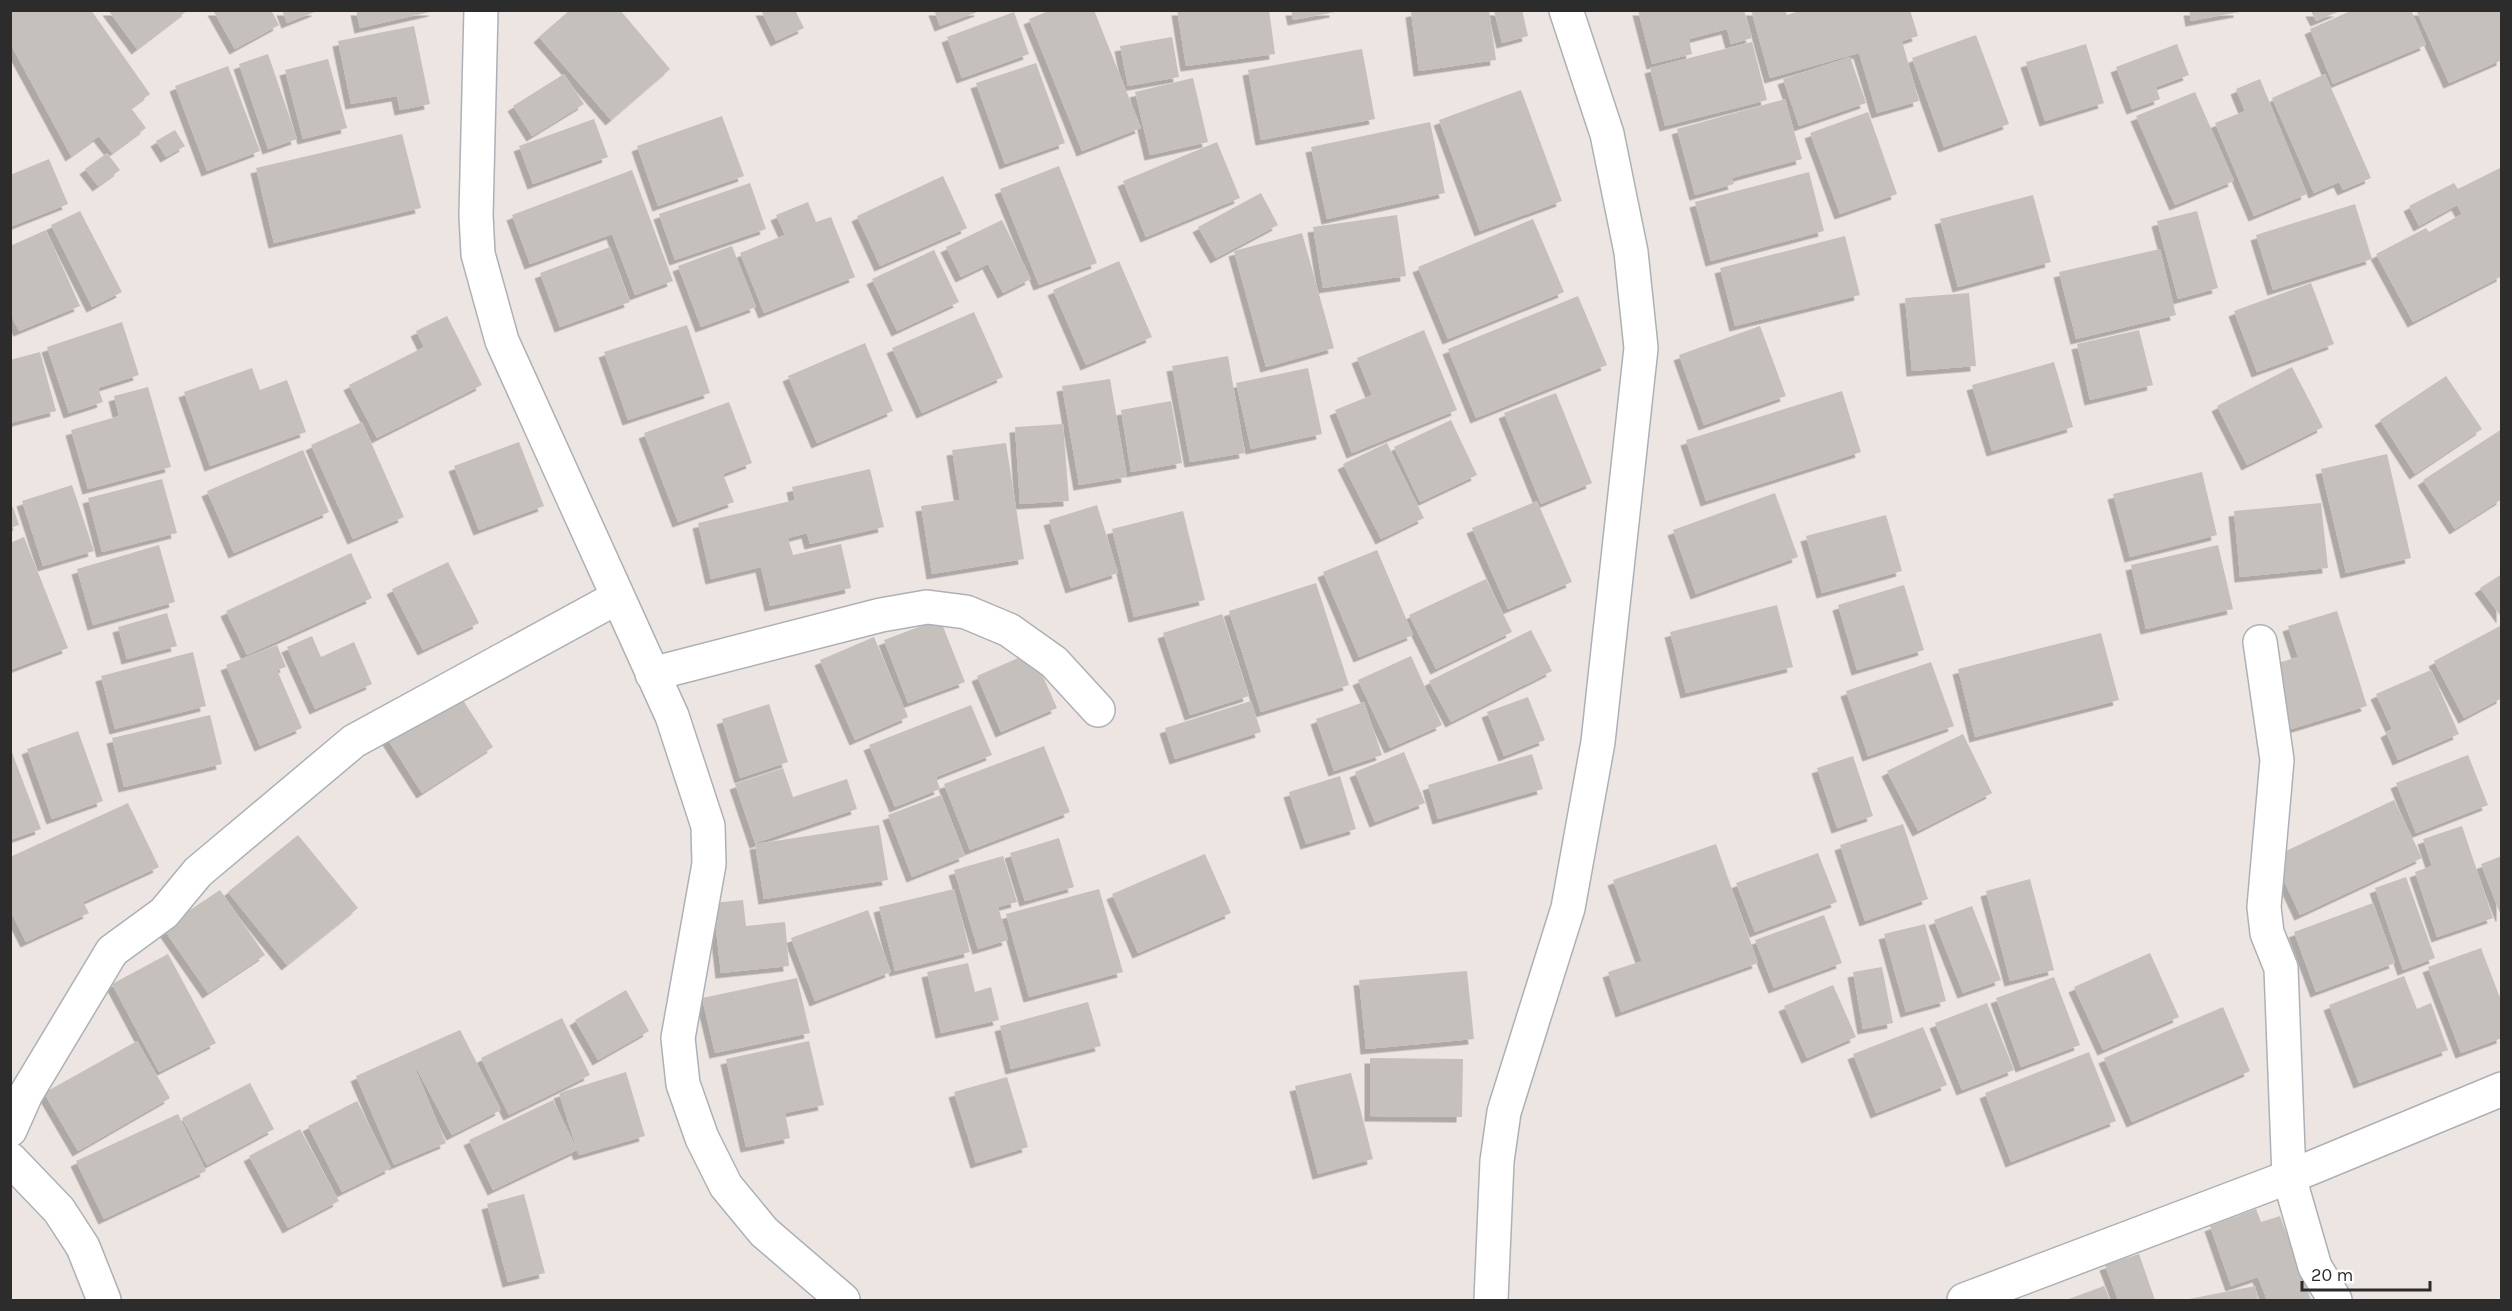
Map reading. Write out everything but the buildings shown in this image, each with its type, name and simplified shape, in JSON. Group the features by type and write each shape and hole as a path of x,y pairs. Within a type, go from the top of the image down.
{"street":[{"path":"481,10 476,215 478,254 502,341 672,716 708,826 709,864 678,1038 683,1084 702,1138 726,1186 764,1232 843,1300"},
{"path":"1491,1300 1497,1161 1504,1112 1568,908 1598,742 1641,348 1631,252 1607,134 1566,10"},
{"path":"10,1130 26,1094 112,951 164,913 198,872 354,741 618,597"},
{"path":"652,674 881,615 927,608 966,612 1009,630 1054,662 1098,710"},
{"path":"2260,642 2277,759 2264,907 2267,933 2281,968 2289,1177 2315,1267 2335,1300"},
{"path":"1964,1300 2289,1177 2502,1089"},
{"path":"10,1160 59,1210 83,1247 105,1300"}]}
